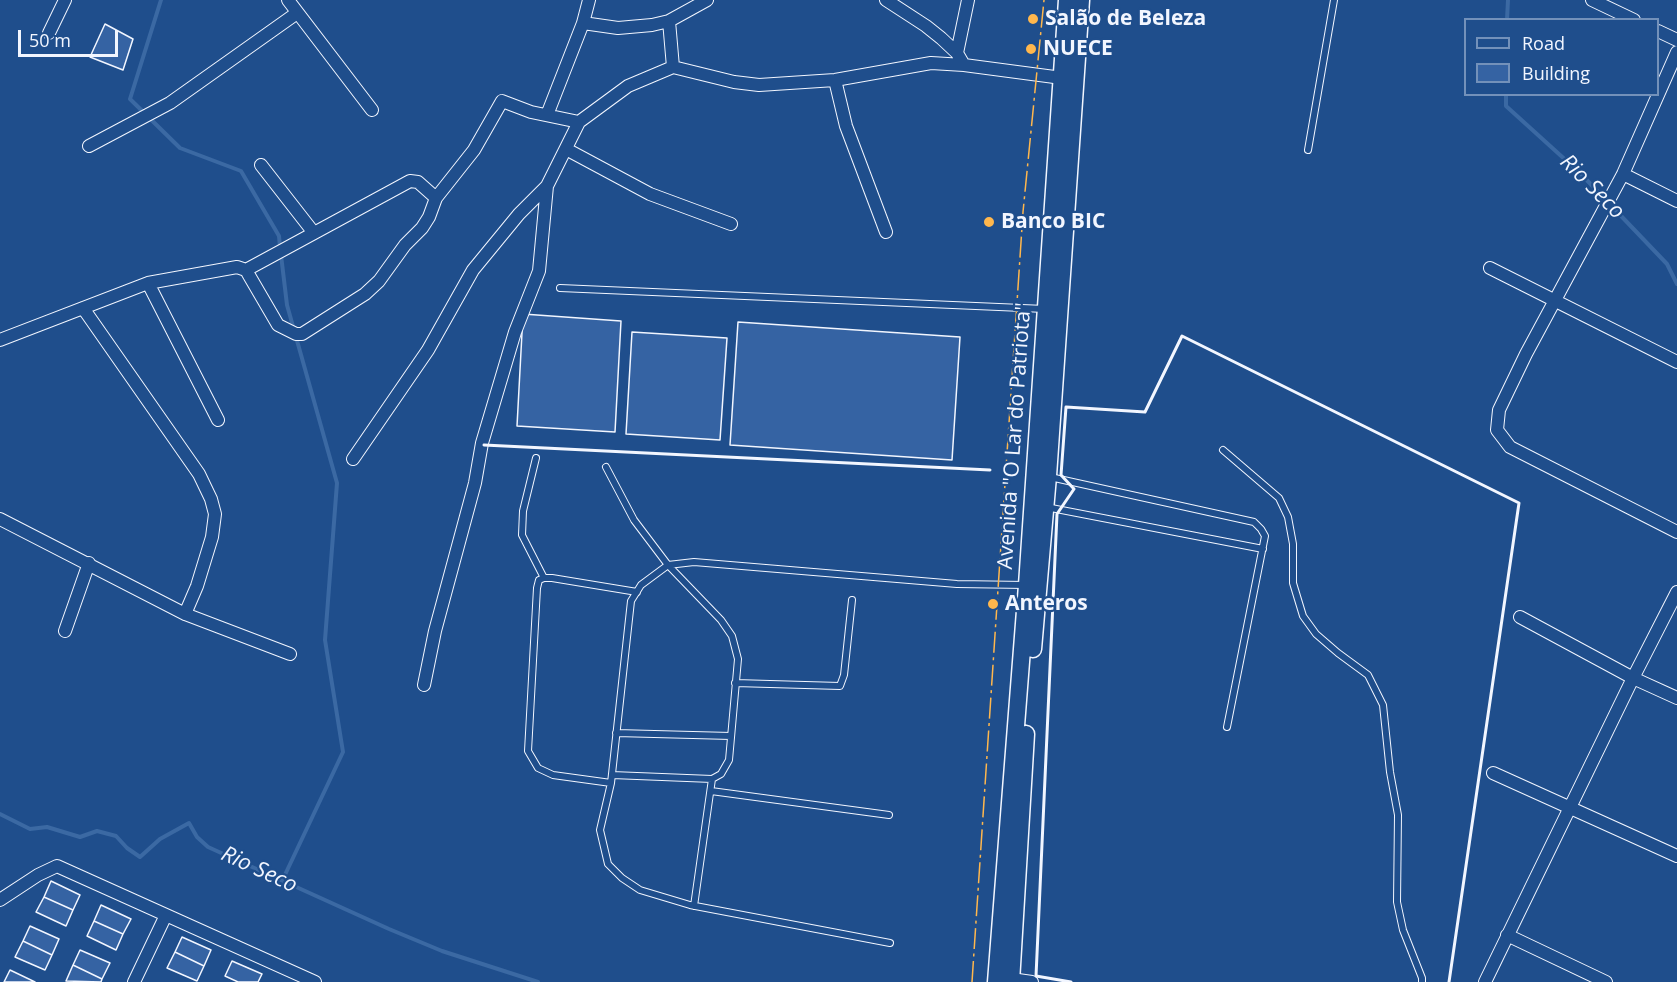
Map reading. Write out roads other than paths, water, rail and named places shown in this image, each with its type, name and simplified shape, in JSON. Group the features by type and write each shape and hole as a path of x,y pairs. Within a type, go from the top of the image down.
{"main road":[{"name":"Avenida \"O Lar do Patriota\"","path":"1006,981 1027,585 1067,0"},
{"name":"Avenida \"O Lar do Patriota\"","path":"1006,981 1048,476 1081,0"}],"street":[{"path":"49,33 65,0"},
{"path":"288,0 372,110"},
{"path":"547,115 583,23 589,0"},
{"path":"583,23 618,28 669,21 707,0"},
{"path":"886,0 926,26 957,53 964,65"},
{"path":"957,53 968,0"},
{"path":"1592,0 1630,18"},
{"path":"88,146 170,103 297,13"},
{"path":"669,21 672,67"},
{"path":"1659,31 1677,40"},
{"path":"1659,93 1677,52"},
{"path":"352,459 428,350 473,270 519,214 547,186 579,122 628,86 672,67 734,82 759,85 835,81 931,63 1062,78"},
{"path":"835,81 846,126 886,232"},
{"path":"1658,96 1623,174 1526,354 1499,410 1497,430 1510,447 1677,531"},
{"path":"0,340 148,283 237,267 246,270 278,325 296,334 302,334 365,294 379,281 405,244 422,228 436,198 474,150 502,101 531,112 579,122"},
{"path":"566,149 650,194 731,224"},
{"path":"261,165 314,233"},
{"path":"1623,174 1677,201"},
{"path":"246,270 410,181 418,182 436,198"},
{"path":"424,685 435,631 475,483 482,443 515,332 539,271 547,186"},
{"path":"1490,268 1677,362"},
{"path":"148,283 218,420"},
{"path":"83,308 199,474 211,499 215,514 212,537 197,586 185,614"},
{"path":"0,519 185,614 290,654"},
{"path":"65,631 89,564"},
{"path":"1485,982 1677,592"},
{"path":"1520,617 1633,678 1677,698"},
{"path":"1492,773 1677,856"},
{"path":"0,900 38,875 57,866 165,915 290,977 315,982"},
{"path":"134,982 165,915"},
{"path":"1507,934 1606,982"},
{"path":"1006,981 1032,982"}],"lane":[{"path":"1308,150 1334,0"},
{"path":"560,288 1046,309"},
{"path":"1223,450 1279,498 1288,517 1293,544 1293,583 1303,616 1316,634 1368,675 1383,705 1390,772 1398,814 1397,902 1403,930 1422,982"},
{"path":"536,458 523,511 522,535 544,578"},
{"path":"606,467 634,520 668,565 713,610 732,636 738,659 729,760 721,774 712,779 612,775"},
{"path":"1048,476 1254,522 1266,536 1227,727"},
{"path":"1045,507 1263,549"},
{"path":"890,943 694,906 640,890 622,878 608,864 600,830 611,783 631,601 641,585 668,565 694,562 957,584 1027,585"},
{"path":"611,783 553,775 538,768 528,751 537,588 539,580 544,578 637,592"},
{"path":"735,683 840,686 844,675 852,600"},
{"path":"616,733 731,736"},
{"path":"694,906 712,779"},
{"path":"711,791 889,815"}],"waterway":[{"path":"161,0 130,99 180,148 241,171 279,236 280,247"},
{"name":"Rio Seco","path":"1507,18 1508,0"},
{"name":"Rio Seco","path":"1506,96 1506,106 1581,174 1667,264 1677,284"},
{"path":"281,255 287,305 294,330"},
{"path":"283,879 343,752 325,640 337,483 296,337"},
{"name":"Rio Seco","path":"0,814 30,829 47,827 80,837 97,831 116,836 140,857 160,839 189,823 197,837 208,847 442,951 538,982"}],"place":[{"name":"Salão de Beleza","path":"1033,19"},
{"name":"NUECE","path":"1031,49"},
{"name":"Banco BIC","path":"989,222"},
{"name":"Anteros","path":"993,604"}]}
